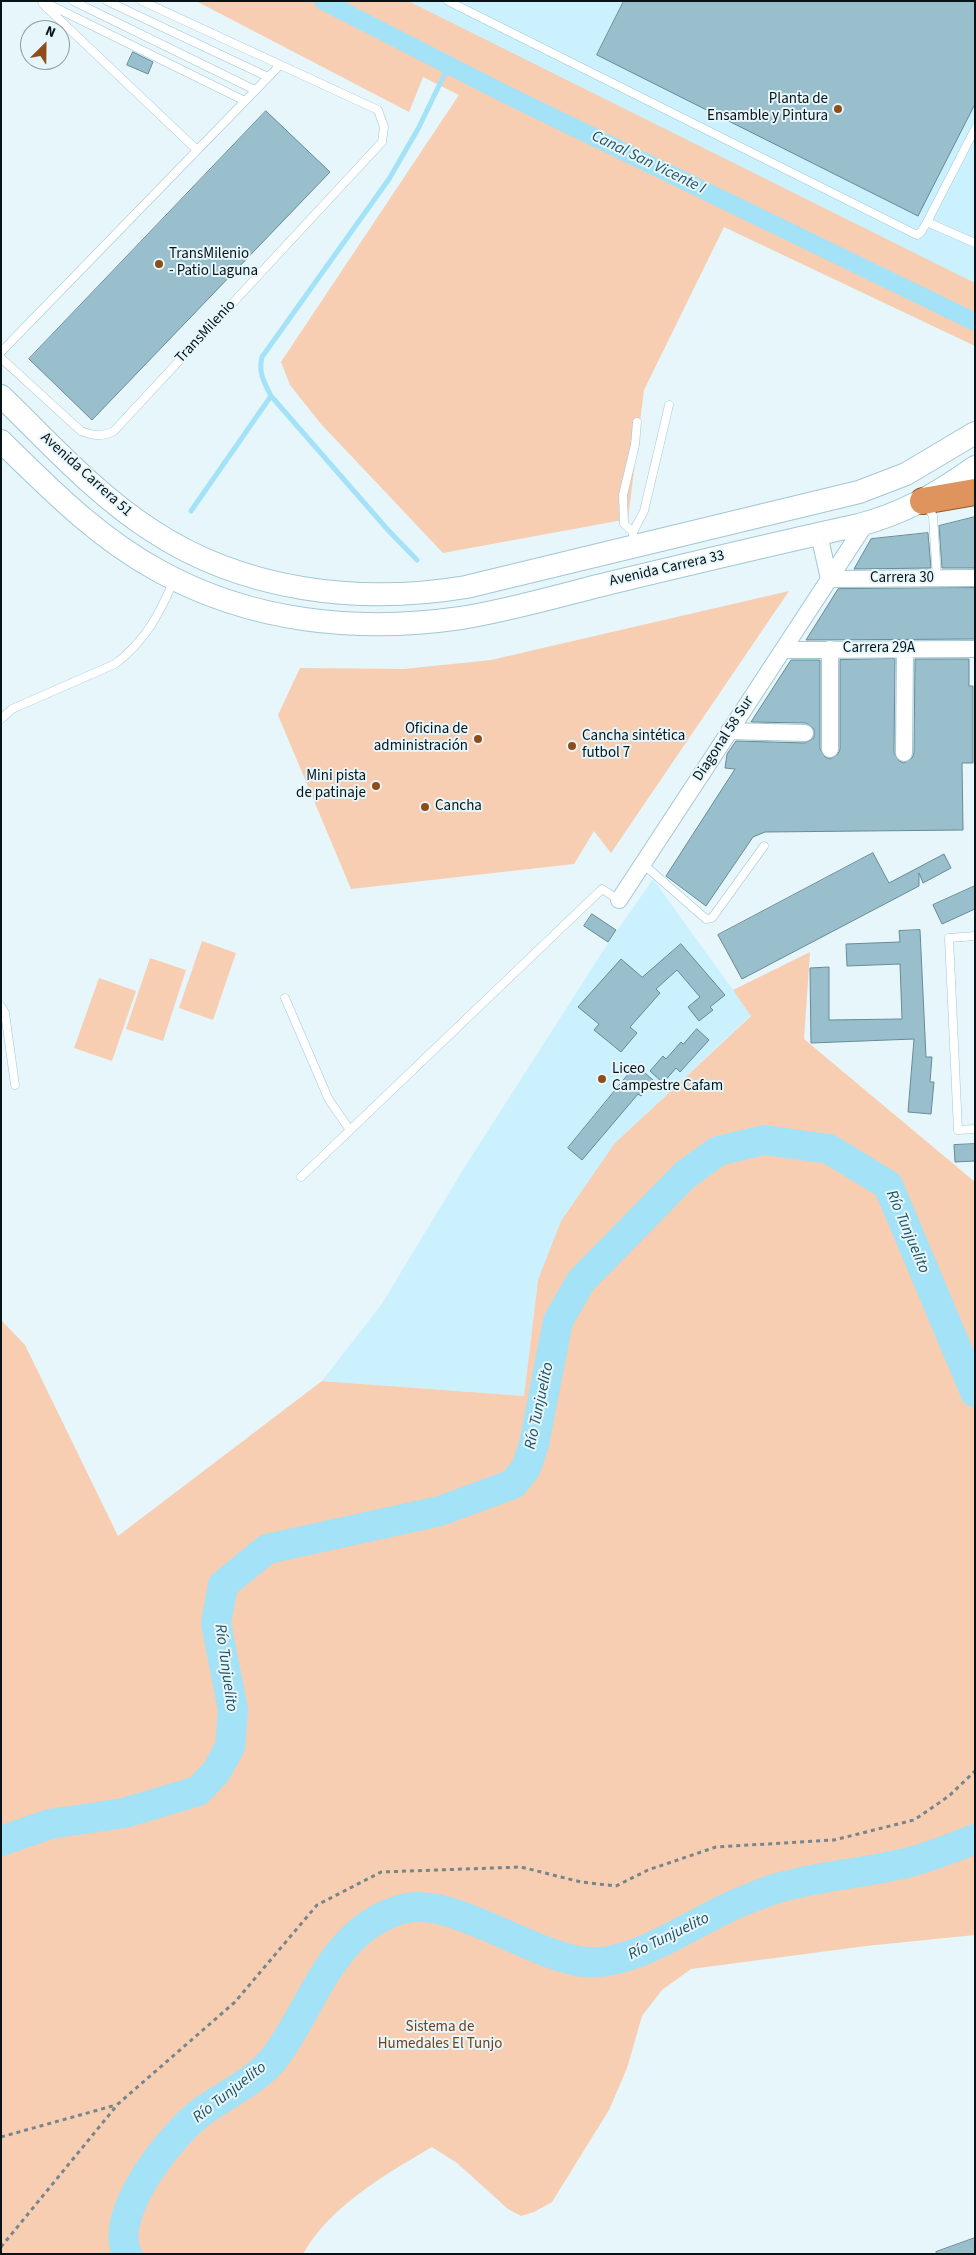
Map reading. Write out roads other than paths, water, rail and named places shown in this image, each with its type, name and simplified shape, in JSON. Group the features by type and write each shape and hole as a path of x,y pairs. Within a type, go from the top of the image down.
{"highway":[{"path":"923,501 975,492"}],"main road":[{"name":"Avenida Carrera 51","path":"1,396 110,499 152,531 194,554 244,574 308,590 382,595 439,591"},
{"name":"Avenida Carrera 33","path":"439,591 633,540 811,505 859,492 906,474 975,433"},
{"path":"4,447 53,494 90,525 125,550 175,578"},
{"name":"Avenida Carrera 33","path":"175,578 242,606 307,621 390,625 463,618 866,523 902,512 923,501 975,467"},
{"path":"866,523 906,474"},
{"path":"811,505 819,534"}],"street":[{"name":"Diagonal 58 Sur","path":"619,900 866,523"},
{"path":"819,534 829,579"},
{"name":"Carrera 30","path":"829,579 975,578"},
{"path":"830,649 830,749"},
{"path":"904,753 905,649"},
{"name":"Carrera 29A","path":"783,650 975,649"},
{"path":"728,731 805,733"}],"lane":[{"path":"41,1 245,101"},
{"path":"41,1 196,150"},
{"path":"73,1 256,90"},
{"path":"107,1 268,77"},
{"name":"TransMilenio","path":"1,358 81,431 93,436 104,436 114,431 382,142 384,127 378,110 142,1"},
{"path":"448,1 917,235 922,232 975,129"},
{"path":"1,352 280,64"},
{"path":"927,222 975,243"},
{"path":"633,540 644,511 669,405"},
{"path":"633,540 624,522 623,495 635,445 637,422"},
{"path":"923,501 933,516 937,579"},
{"path":"1,719 12,709 115,664 128,654 156,620 175,578"},
{"path":"643,864 706,918 712,918 764,846"},
{"path":"301,1177 602,889 619,900"},
{"path":"975,936 949,938 958,1130 975,1129"},
{"path":"285,998 330,1100 350,1130"},
{"path":"1,1006 5,1014 15,1085"}],"waterway":[{"name":"Canal San Vicente I","path":"323,1 505,94 975,322"},
{"path":"417,560 388,530 271,396 262,377 261,362 262,357 389,179 418,129 449,65"},
{"path":"191,511 271,396"},
{"name":"Río Tunjuelito","path":"1,1841 50,1824 124,1813 198,1791 216,1772 230,1747 233,1710 216,1623 223,1585 267,1549 440,1511 513,1484 526,1468 534,1444 558,1321 581,1281 685,1175 718,1151 764,1140 829,1149 888,1185 975,1392"},
{"name":"Río Tunjuelito","path":"127,2254 124,2237 127,2217 146,2175 161,2155 176,2136 204,2110 252,2079 269,2064 290,2035 328,1968 343,1948 361,1931 382,1917 407,1908 426,1907 447,1911 564,1958 585,1962 604,1962 643,1951 720,1911 773,1890 812,1880 914,1861 975,1839"}],"place":[{"name":"Planta de Ensamble y Pintura","path":"838,109"},
{"name":"TransMilenio - Patio Laguna","path":"159,264"},
{"name":"Oficina de administración","path":"478,739"},
{"name":"Cancha sintética futbol 7","path":"572,746"},
{"name":"Mini pista de patinaje","path":"376,786"},
{"name":"Cancha","path":"425,807"},
{"name":"Liceo Campestre Cafam","path":"602,1079"}],"park label":[{"name":"Sistema de Humedales El Tunjo","path":"440,2036"}]}
